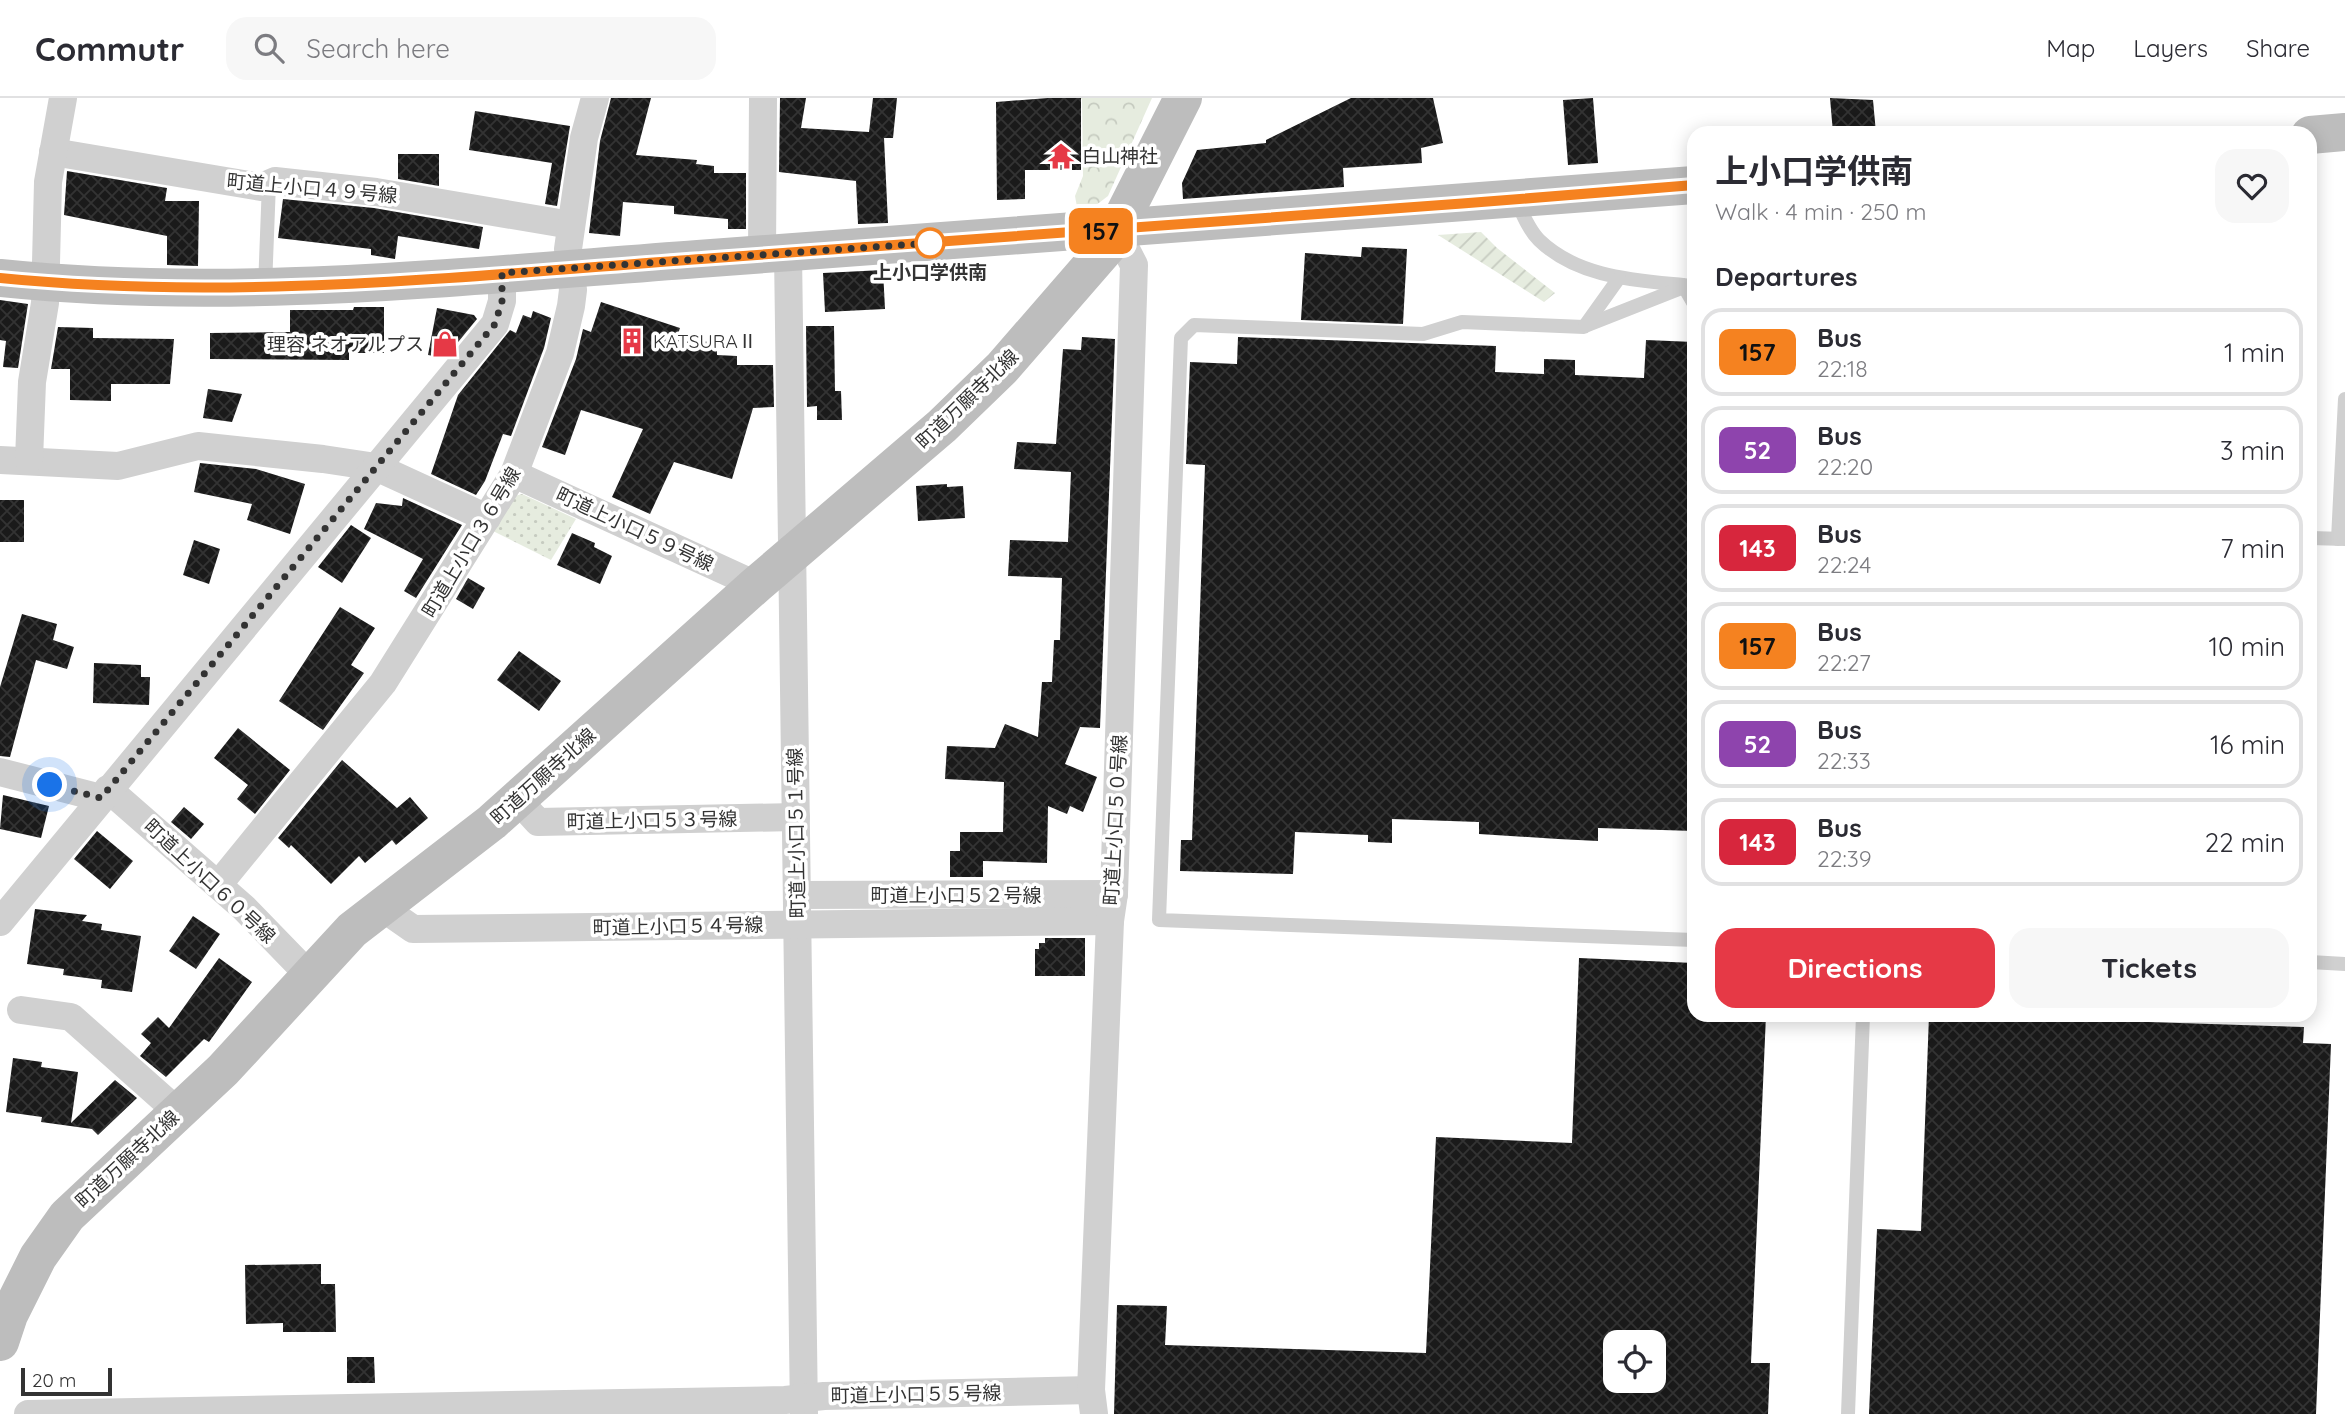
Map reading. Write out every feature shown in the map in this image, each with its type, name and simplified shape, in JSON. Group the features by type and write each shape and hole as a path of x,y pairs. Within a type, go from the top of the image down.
{"street":[{"path":"29,460 32,382 46,282 48,182 63,98"},
{"name":"町道上小口３６号線","path":"218,885 378,690 514,474 560,354 573,290 568,249 571,225 584,138 595,98"},
{"name":"町道上小口５１号線","path":"763,98 793,555 803,1407"},
{"name":"町道万願寺北線","path":"0,1342 24,1284 60,1225 251,1040 309,975 380,906 517,799 756,585 942,426 1002,368 1108,246 1183,98"},
{"path":"2317,134 2345,132"},
{"name":"町道上小口４９号線","path":"53,152 261,187 275,181 376,192 571,225"},
{"path":"0,278 46,282 265,288 1115,230 1687,186"},
{"name":"町道上小口５０号線","path":"1092,1402 1110,921 1114,894 1134,265 1115,230"},
{"path":"0,922 495,324 502,301 502,273"},
{"path":"0,460 118,466 198,446 376,467 486,518"},
{"name":"町道上小口５９号線","path":"514,474 756,585"},
{"path":"0,772 104,794"},
{"name":"町道上小口６０号線","path":"104,794 218,885 309,975"},
{"name":"町道上小口５３号線","path":"517,799 538,822 796,817"},
{"name":"町道上小口５２号線","path":"797,895 1114,894"},
{"name":"町道上小口５４号線","path":"380,906 412,929 1110,921"},
{"path":"21,1010 71,1017 178,1112"},
{"name":"町道上小口５５号線","path":"28,1414 803,1407 824,1396 1092,1402"}],"lane":[{"path":"265,288 269,183"},
{"path":"1516,200 1530,228 1549,248 1583,267 1619,278 1687,284"},
{"path":"1584,327 1619,278"},
{"path":"1687,284 1584,327 1462,322 1423,334 1194,325 1181,338 1159,920 1687,940"},
{"path":"2317,538 2341,539 2345,399"},
{"path":"2317,962 2345,964"},
{"path":"1848,1414 1863,1022"}],"green space":[{"path":"1073,98 1152,98 1108,196 1087,212 1077,207 1075,196 1083,176 1082,99"},
{"path":"1481,232 1497,248 1555,293 1544,302 1438,235"},
{"path":"522,494 576,519 551,560 487,528 511,497"}],"building":[{"path":"611,98 651,98 636,155 697,160 696,164 714,166 714,173 746,173 746,229 728,229 728,219 674,214 674,206 623,202 620,236 589,233 600,141"},
{"path":"780,98 806,98 801,128 869,132 873,98 897,98 893,138 884,138 888,223 858,224 856,181 779,172"},
{"path":"1081,98 1081,170 1025,170 1025,199 997,200 996,102"},
{"path":"1351,98 1433,98 1443,143 1421,148 1422,163 1343,168 1344,187 1183,199 1182,183 1197,150 1266,143 1266,140"},
{"path":"1593,98 1598,163 1568,165 1563,100"},
{"path":"1830,98 1873,100 1875,126 1832,126"},
{"path":"475,111 570,126 557,206 545,204 552,163 469,150"},
{"path":"398,154 439,154 439,186 398,179"},
{"path":"67,171 167,188 165,201 199,201 198,266 167,265 167,236 64,215"},
{"path":"283,199 374,208 483,227 479,249 398,236 395,259 371,255 371,249 278,238"},
{"path":"1362,247 1407,249 1403,324 1301,320 1305,253 1361,257"},
{"path":"883,270 885,309 825,312 823,273"},
{"path":"0,300 28,304 18,368 3,367 6,341 0,340"},
{"path":"601,302 680,328 676,340 717,342 717,355 737,356 737,365 773,365 774,407 753,408 732,479 674,462 650,514 612,497 643,429 581,410 565,455 542,447 576,359 583,329 591,332"},
{"path":"354,307 384,307 384,353 349,353 349,360 210,359 210,333 290,332 290,310 353,310"},
{"name":"理容 ネオアルプス","path":"437,308 474,315 477,319 445,358 428,355"},
{"path":"533,311 551,318 544,348 511,436 503,434 485,481 476,495 431,474 458,395 510,330 516,333 523,315 531,318"},
{"path":"806,326 834,326 835,391 841,391 842,420 817,420 817,406 807,407"},
{"path":"58,327 93,328 93,338 174,339 170,384 111,384 111,401 70,400 70,369 51,369"},
{"path":"1082,337 1115,339 1100,728 1080,727 1065,764 1097,777 1083,812 1070,806 1067,814 1048,806 1047,863 983,861 983,877 950,877 950,851 960,851 960,832 1003,832 1004,782 945,779 947,746 995,748 1005,724 1038,737 1042,682 1052,682 1054,640 1060,640 1062,578 1008,576 1010,540 1068,542 1071,472 1014,469 1017,442 1056,444 1063,349 1081,350"},
{"path":"1238,337 1496,346 1495,372 1544,374 1544,359 1575,360 1575,375 1644,378 1646,340 1687,342 1687,831 1598,828 1598,841 1479,834 1479,822 1392,819 1392,843 1368,842 1368,835 1295,832 1293,874 1180,871 1181,840 1192,840 1205,465 1186,464 1190,362 1237,364"},
{"path":"208,389 242,394 232,422 203,418"},
{"path":"200,463 256,469 305,484 290,534 247,520 252,504 194,492"},
{"path":"947,484 947,487 963,486 965,518 918,521 916,486"},
{"path":"403,498 462,525 416,598 404,591 423,559 364,529 376,503 402,506"},
{"path":"0,500 24,500 24,542 0,542"},
{"path":"351,525 371,538 342,583 318,567"},
{"path":"572,533 595,543 594,547 612,556 600,584 557,565"},
{"path":"194,540 220,549 209,584 183,575"},
{"path":"468,578 485,588 473,609 456,599"},
{"path":"340,607 375,628 351,665 364,673 323,730 279,701"},
{"path":"22,614 57,624 53,640 74,647 67,669 36,660 10,757 0,756 0,687"},
{"path":"519,651 561,681 539,711 497,680"},
{"path":"94,663 141,665 141,677 150,677 149,705 93,703"},
{"path":"238,728 290,770 255,814 237,799 248,785 214,758"},
{"path":"342,760 397,808 410,797 428,818 396,845 392,840 365,863 359,856 331,884 291,845 289,848 278,838"},
{"path":"3,795 49,806 41,838 0,829"},
{"path":"184,807 204,824 191,839 171,822"},
{"path":"97,831 133,861 110,889 74,859"},
{"path":"35,909 87,915 82,921 102,924 101,930 141,936 132,992 101,988 102,980 63,975 64,969 27,964"},
{"path":"193,916 220,934 196,969 169,951"},
{"path":"1045,938 1085,938 1085,976 1035,976 1035,949 1039,949 1039,943 1045,943"},
{"path":"219,958 252,982 209,1042 204,1039 166,1077 140,1056 151,1043 141,1034 158,1017 169,1028"},
{"path":"1579,958 1687,963 1687,1022 1766,1022 1751,1363 1770,1363 1768,1414 1114,1414 1117,1305 1167,1306 1165,1345 1426,1353 1436,1137 1572,1143"},
{"path":"1929,1022 2148,1022 2304,1027 2303,1043 2331,1044 2316,1414 1869,1414 1877,1229 1921,1231"},
{"path":"13,1058 42,1062 41,1067 78,1072 71,1123 115,1080 137,1098 98,1135 92,1129 41,1122 42,1117 6,1112"},
{"path":"321,1264 321,1284 335,1284 336,1332 283,1332 283,1323 246,1324 245,1265"},
{"path":"347,1357 374,1357 375,1383 347,1383"}],"bus line":[{"name":"157","path":"0,278 162,288 305,287 1142,228 1687,186"}],"place":[{"name":"白山神社","path":"1061,156"},
{"name":"上小口学供南","path":"930,243"},
{"name":"KATSURAⅡ","path":"632,341"},
{"name":"理容 ネオアルプス","path":"445,344"}],"route":[{"path":"50,785 101,798 495,324 502,301 502,273 930,243"}]}
